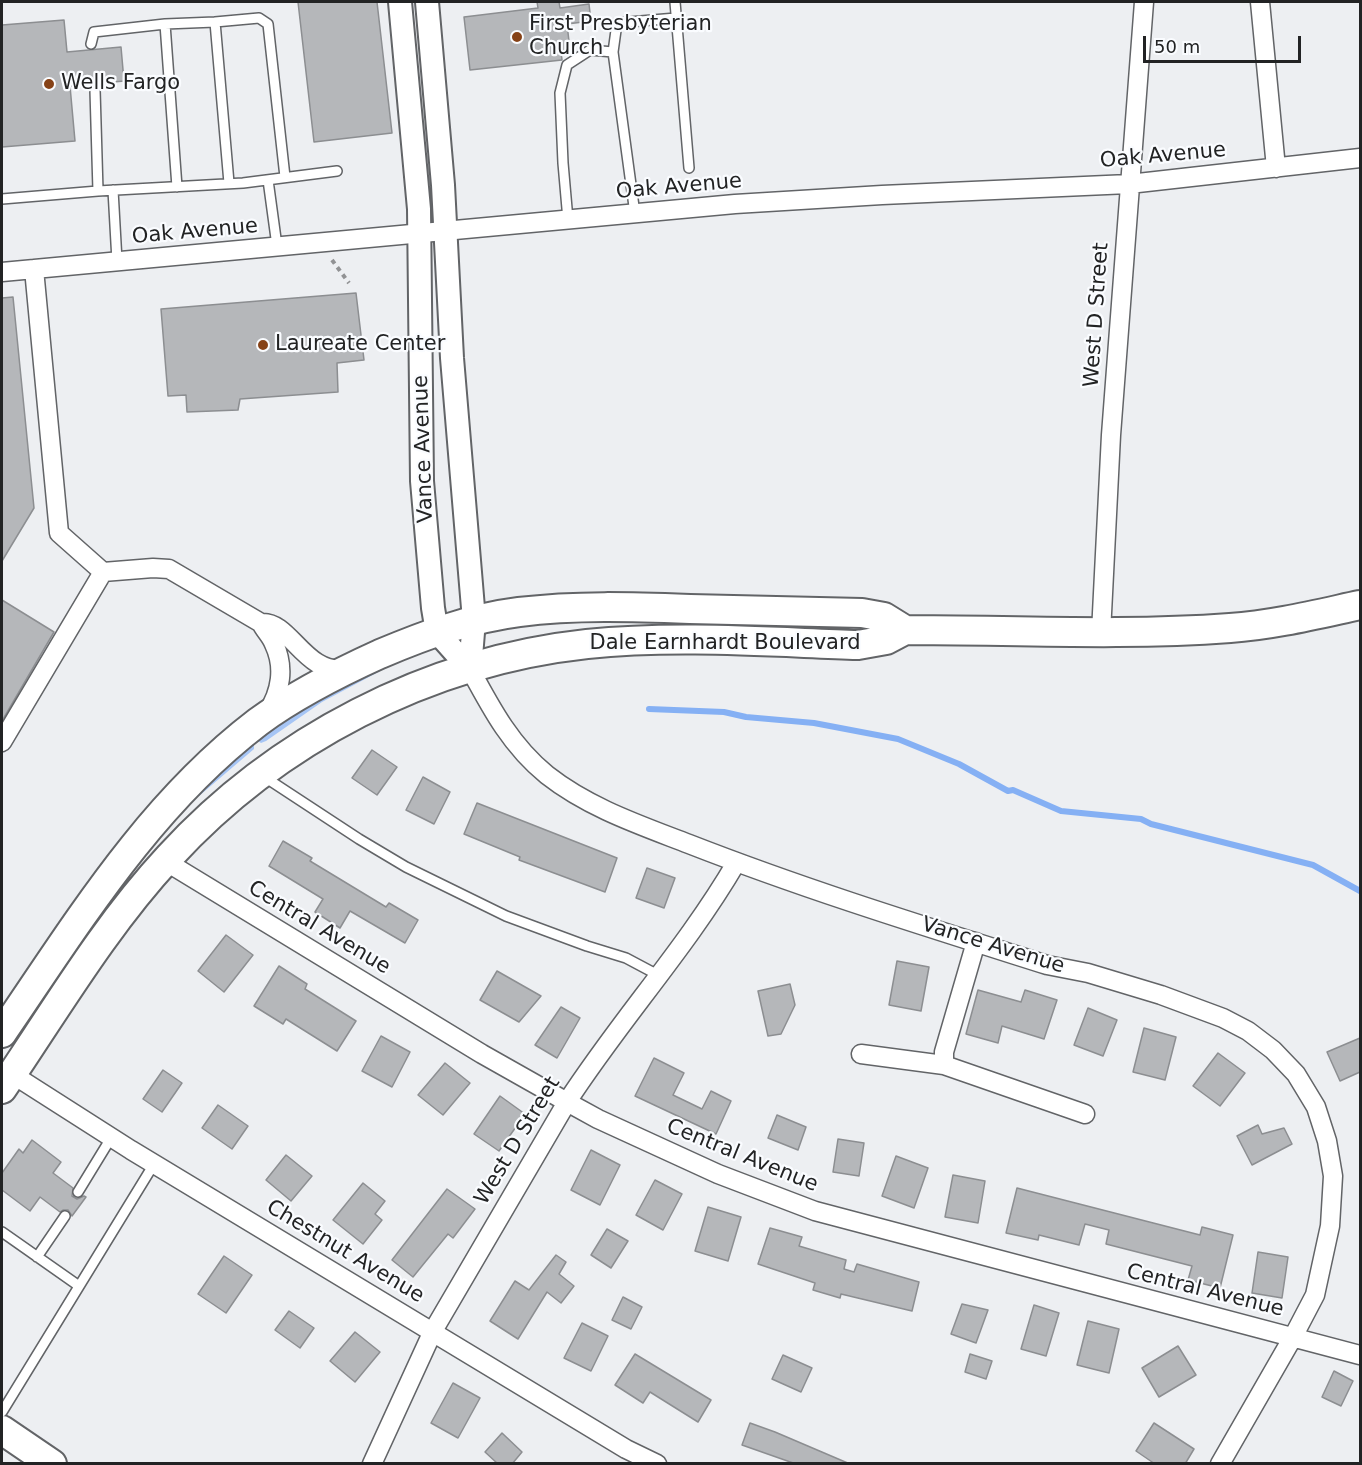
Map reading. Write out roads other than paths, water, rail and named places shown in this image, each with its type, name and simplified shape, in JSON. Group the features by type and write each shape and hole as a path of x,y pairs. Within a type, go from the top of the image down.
{"main road":[{"name":"Dale Earnhardt Boulevard","path":"7,1082 108,934 165,861 213,814 261,775 315,737 365,710 415,688 470,669 531,653 607,642 682,640 858,645 886,640 905,630 1162,632 1233,628 1360,605"},
{"name":"Dale Earnhardt Boulevard","path":"2,1033 90,903 141,836 202,772 259,722 291,699 394,648 474,620 516,612 575,608 862,613 884,617 905,630"},
{"path":"2,1430 52,1464"}],"street":[{"name":"Vance Avenue","path":"400,2 418,185 422,481 437,632 470,669 502,727 528,757 547,775 597,807 786,882 1047,965 1088,973 1161,995 1223,1018 1248,1031 1274,1050 1296,1074 1316,1107 1327,1141 1333,1176 1330,1226 1315,1295 1293,1337"},
{"name":"Vance Avenue","path":"427,2 441,157 452,358 474,620 470,669"},
{"name":"West D Street","path":"1101,633 1111,435 1144,2"},
{"path":"1260,2 1276,168"},
{"name":"Oak Avenue","path":"2,272 735,204 1129,184 1360,158"},
{"path":"34,269 59,533 103,572 169,569 261,623 274,644 280,673 276,696 259,722"},
{"path":"2,742 103,572"},
{"path":"261,623 276,627 321,665 334,670 352,667"},
{"name":"Central Avenue","path":"165,861 472,1048 567,1102 598,1119 718,1174 815,1211 1360,1355"},
{"name":"West D Street","path":"372,1464 433,1331 567,1102 588,1068 713,903 736,862"},
{"path":"944,1065 944,1052 976,942"},
{"path":"861,1054 944,1065 1085,1114"},
{"name":"Chestnut Avenue","path":"7,1082 111,1138 626,1449 657,1464"},
{"path":"1220,1464 1293,1337"}],"lane":[{"path":"675,2 688,168"},
{"path":"91,44 94,32 165,24 259,18 268,24 285,177"},
{"path":"635,214 613,52 617,23 676,18"},
{"path":"215,22 229,183"},
{"path":"165,24 177,187"},
{"path":"568,220 560,93 567,65 590,50 613,52"},
{"path":"95,90 98,191"},
{"path":"2,199 268,180 337,171"},
{"path":"268,180 277,246"},
{"path":"113,190 117,261"},
{"path":"261,775 406,867 506,916 626,958 658,975"},
{"path":"78,1192 111,1138"},
{"path":"2,1412 154,1164"},
{"path":"37,1257 65,1216"},
{"path":"2,1232 79,1286"}],"waterway":[{"path":"649,709 724,712 746,717 814,723 898,739 959,764 1008,791 1013,790 1061,811 1141,819 1151,824 1313,865 1360,891"}],"place":[{"name":"First Presbyterian Church","path":"517,37"},
{"name":"Wells Fargo","path":"49,84"},
{"name":"Laureate Center","path":"263,345"}]}
